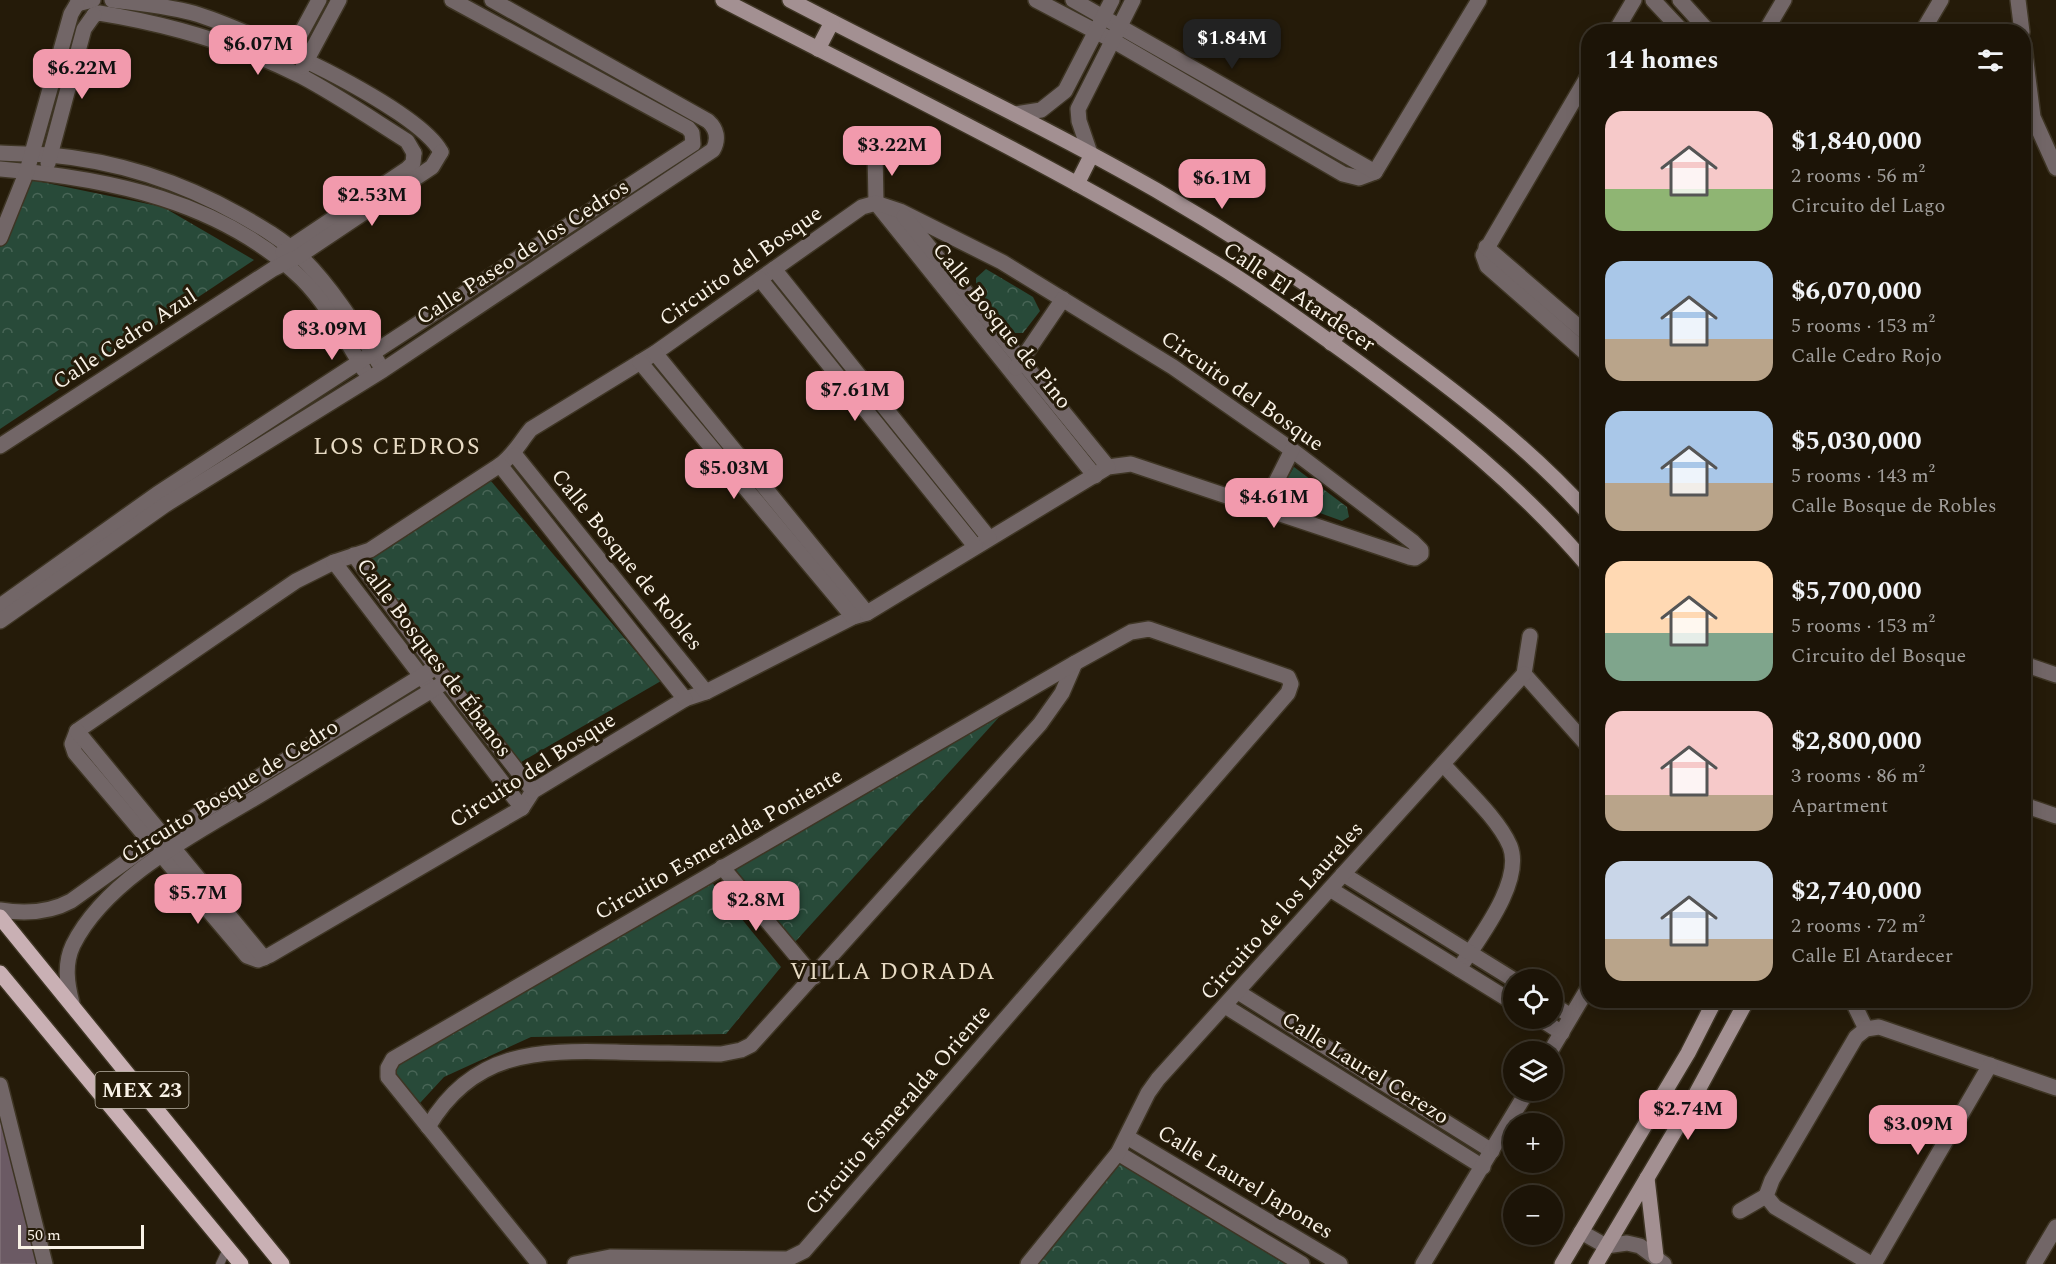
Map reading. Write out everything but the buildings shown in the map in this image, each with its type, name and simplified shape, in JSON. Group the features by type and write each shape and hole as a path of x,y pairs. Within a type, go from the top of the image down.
{"main road":[{"name":"MEX 23","path":"0,916 282,1264"},
{"name":"MEX 23","path":"0,973 242,1264"}],"street":[{"path":"112,0 193,13 260,38 307,61 397,113 426,135 441,152"},
{"path":"282,68 319,0"},
{"path":"299,75 339,0"},
{"path":"452,0 688,128 693,139 717,137 713,125 708,121 492,0"},
{"name":"Calle El Atardecer","path":"723,0 1077,184 1217,265 1331,343 1462,441 1545,516 1581,558"},
{"name":"Calle El Atardecer","path":"790,0 1015,114 1220,228 1352,316 1489,420 1531,456 1581,506"},
{"path":"1036,0 1112,40 1343,174 1359,178 1367,177 1375,172 1479,0"},
{"path":"1072,0 1120,25 1375,172"},
{"path":"1015,114 1041,110 1065,91 1112,0"},
{"path":"1077,184 1091,156 1079,121 1078,109 1133,0"},
{"path":"1620,24 1634,0"},
{"path":"1653,0 1676,24"},
{"path":"1680,0 1702,24"},
{"path":"1770,24 1784,0"},
{"path":"1927,24 1941,0"},
{"path":"2018,0 2021,24"},
{"path":"0,238 27,171 71,14 77,4 93,8 99,14 156,23 231,46 299,75 407,141 414,153 441,152"},
{"path":"45,173 78,49 93,8"},
{"path":"508,30 519,14"},
{"path":"818,49 832,22"},
{"path":"1581,88 1486,247 1483,260 1487,266 1581,336"},
{"path":"2031,101 2033,117 2056,168"},
{"path":"2031,121 2033,117"},
{"name":"Calle Paseo de los Cedros","path":"0,621 161,499 383,370 707,156 717,142 717,137"},
{"name":"Calle Paseo de los Cedros","path":"0,606 366,358 689,148 693,139"},
{"path":"875,151 876,203"},
{"name":"Calle Cedro Azul","path":"295,252 432,167 441,152"},
{"path":"0,153 51,156 129,169 168,180 210,198 269,232 295,252 340,305 366,358 369,378"},
{"name":"Calle Cedro Azul","path":"0,446 279,264 407,169 413,163 414,153"},
{"path":"0,169 45,173 126,188 157,195 202,213 304,281 366,358 383,370"},
{"path":"126,188 129,169"},
{"path":"202,213 210,198"},
{"name":"Circuito del Bosque","path":"876,203 900,211 1002,262 1218,396 1413,542 1421,550 1421,554 1415,558 1408,557 1131,464 1108,467 860,615 706,692 685,699 533,790 522,808 264,958 253,959 240,950 157,839 75,753 72,744 77,731 296,581 334,562 370,550 515,455 521,441 531,429 655,352 862,207 876,203"},
{"name":"Calle Bosque de Pino","path":"876,203 1095,476"},
{"name":"Calle Bosque de Pino","path":"900,211 1108,467"},
{"path":"535,248 544,263"},
{"path":"774,269 989,538"},
{"path":"760,279 975,546"},
{"path":"1013,374 1063,299"},
{"path":"1331,343 1352,316"},
{"path":"655,352 758,478 860,615"},
{"path":"640,362 744,488 860,615"},
{"path":"866,409 879,399"},
{"path":"1263,507 1292,450"},
{"name":"Calle Bosque de Robles","path":"515,455 706,692"},
{"name":"Calle Bosque de Robles","path":"500,465 588,573 685,699"},
{"path":"744,488 758,478"},
{"name":"Calle Bosques de Ébanos","path":"354,555 436,667 533,790"},
{"name":"Calle Bosques de Ébanos","path":"334,562 522,808"},
{"path":"588,573 603,564"},
{"name":"Circuito Esmeralda Poniente","path":"428,1127 388,1077 388,1068 393,1059 1075,663 1143,629 1288,677 1291,684"},
{"path":"1530,636 1524,674 1581,738"},
{"path":"539,1264 428,1127 442,1103 461,1086 488,1069 530,1054 567,1051 722,1054 741,1050 758,1038 814,977 1040,724 1062,693 1075,663"},
{"path":"2031,666 2056,675"},
{"name":"Circuito Bosque de Cedro","path":"0,910 38,912 59,908 105,878 157,839 436,667"},
{"name":"Circuito de los Laureles","path":"1028,1264 1119,1153 1148,1093 1158,1079 1524,674"},
{"name":"Circuito Bosque de Cedro","path":"72,1003 67,985 67,966 72,947 91,919 117,891 167,852 447,681"},
{"name":"Circuito Esmeralda Oriente","path":"582,1263 610,1257 779,1260 788,1259 804,1251 1280,702 1291,684"},
{"path":"296,753 307,766"},
{"path":"1443,764 1502,831 1510,846 1513,860 1510,883 1459,969"},
{"path":"2031,807 2056,816"},
{"path":"722,867 814,977"},
{"path":"1343,874 1503,973"},
{"path":"105,878 117,891"},
{"path":"1330,889 1503,996"},
{"name":"Calle Laurel Cerezo","path":"1238,992 1492,1151"},
{"path":"1557,1041 1581,1000"},
{"name":"Calle Laurel Cerezo","path":"1225,1006 1483,1167"},
{"path":"1562,1264 1688,1053 1711,1008"},
{"path":"1596,1264 1686,1114 1743,1008"},
{"path":"1856,1008 1866,1029"},
{"path":"1563,1011 1571,1016"},
{"path":"1740,1211 1766,1196 1772,1180 1856,1037 1866,1029 1878,1028 2056,1088"},
{"path":"1556,1029 1562,1033"},
{"path":"1766,1196 1775,1207 1873,1264 1990,1065"},
{"path":"1353,1086 1362,1070"},
{"path":"0,1085 45,1264"},
{"path":"1423,1264 1522,1101"},
{"name":"Calle Laurel Japones","path":"1127,1137 1341,1264"},
{"name":"Calle Laurel Japones","path":"1119,1153 1302,1264"},
{"path":"1647,1178 1660,1260"},
{"path":"1247,1230 1257,1215"},
{"path":"2034,1264 2056,1227"},
{"path":"1581,1232 1606,1246 1634,1245 1660,1260"}],"lane":[{"path":"220,1264 228,1247"}],"green space":[{"path":"32,180 163,207 254,260 0,429 0,247"},
{"path":"986,269 1033,297 1040,311 1023,333 1015,333 976,289 976,278"},
{"path":"1294,467 1347,507 1349,517 1342,521 1276,497"},
{"path":"485,474 661,681 516,765 358,562"},
{"path":"1031,682 795,942 727,859"},
{"path":"710,880 781,967 726,1034 531,1037 444,1077 420,1103 388,1065"},
{"path":"1112,1157 1285,1264 1025,1264"}],"district":[{"name":"LOS CEDROS","path":"397,446"},
{"name":"VILLA DORADA","path":"893,971"}]}
